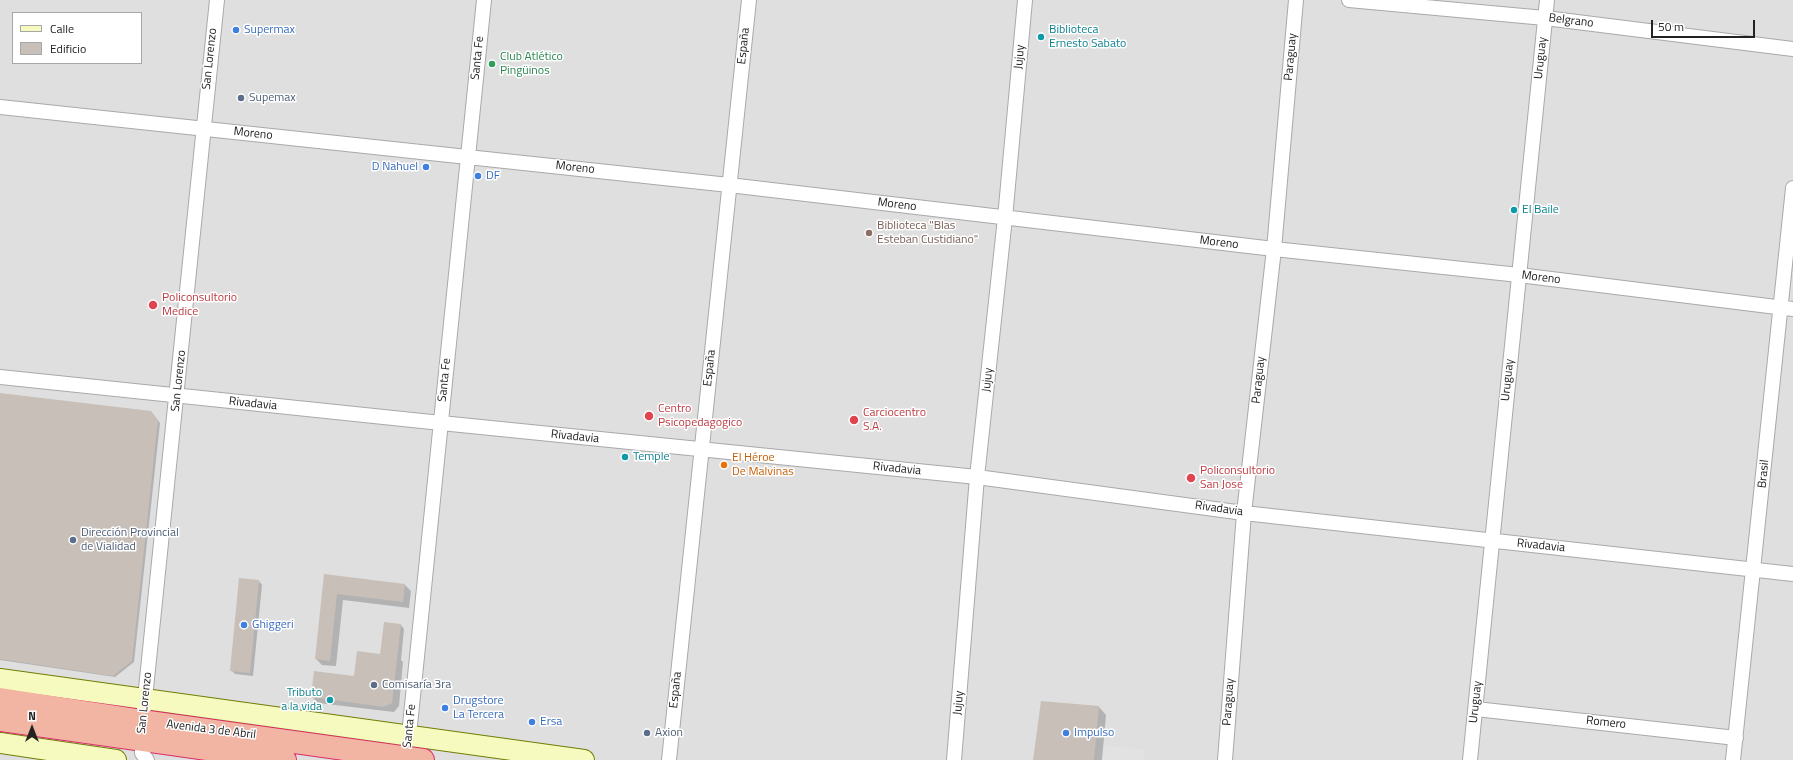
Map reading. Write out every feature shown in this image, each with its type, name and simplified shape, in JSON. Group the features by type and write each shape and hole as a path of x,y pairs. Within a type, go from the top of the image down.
{"highway":[{"name":"Avenida 3 de Abril","path":"0,699 144,740 412,759"},
{"name":"Avenida 3 de Abril","path":"0,720 285,760"},
{"path":"0,725 49,727"}],"main road":[{"name":"Avenida 3 de Abril","path":"0,679 584,760"},
{"name":"Santa Fe","path":"409,735 412,759"},
{"path":"0,743 116,760"}],"street":[{"name":"San Lorenzo","path":"144,740 145,700 216,0"},
{"name":"Santa Fe","path":"409,735 484,0"},
{"name":"España","path":"669,760 749,0"},
{"name":"Jujuy","path":"954,760 977,477 1005,218 1025,0"},
{"name":"Paraguay","path":"1225,760 1244,513 1274,250 1296,0"},
{"name":"Belgrano","path":"1349,0 1545,18 1793,49"},
{"name":"Uruguay","path":"1470,760 1547,0"},
{"name":"Moreno","path":"0,107 729,184 1274,250 1519,276 1787,308"},
{"name":"Brasil","path":"1733,760 1754,569 1787,308 1793,188"},
{"name":"Rivadavia","path":"0,377 977,477 1244,513 1793,574"},
{"name":"Romero","path":"1476,708 1736,738"}],"shaded area":[{"path":"0,0 1793,0 1793,760 0,760"},
{"path":"1101,745 1145,750 1144,760 1099,760"}],"building":[{"name":"Dirección Provincial de Vialidad","path":"0,393 151,411 158,420 132,661 113,676 0,659"},
{"path":"324,574 405,584 403,602 337,594 330,661 315,659"},
{"name":"Ghiggeri","path":"239,578 259,580 250,673 230,671"},
{"path":"384,622 401,624 392,703 384,707 311,697 314,671 354,676 357,651 380,654"},
{"name":"Impulso","path":"1041,701 1099,706 1094,760 1033,760"}],"place":[{"name":"Supermax","path":"236,30"},
{"name":"Biblioteca Ernesto Sabato","path":"1041,37"},
{"name":"Club Atlético Pingüinos","path":"492,64"},
{"name":"Supemax","path":"241,98"},
{"name":"D Nahuel","path":"426,167"},
{"name":"DF","path":"478,176"},
{"name":"El Baile","path":"1514,210"},
{"name":"Biblioteca \"Blas Esteban Custidiano\"","path":"869,233"},
{"name":"Policonsultorio Medice","path":"153,305"},
{"name":"Centro Psicopedagogico","path":"649,416"},
{"name":"Carciocentro S.A.","path":"854,420"},
{"name":"Temple","path":"625,457"},
{"name":"El Héroe De Malvinas","path":"724,465"},
{"name":"Policonsultorio San Jose","path":"1191,478"},
{"name":"Dirección Provincial de Vialidad","path":"73,540"},
{"name":"Ghiggeri","path":"244,625"},
{"name":"Comisaría 3ra","path":"374,685"},
{"name":"Tributo a la vida","path":"330,700"},
{"name":"Drugstore La Tercera","path":"445,708"},
{"name":"Ersa","path":"532,722"},
{"name":"Axion","path":"647,733"},
{"name":"Impulso","path":"1066,733"}]}
